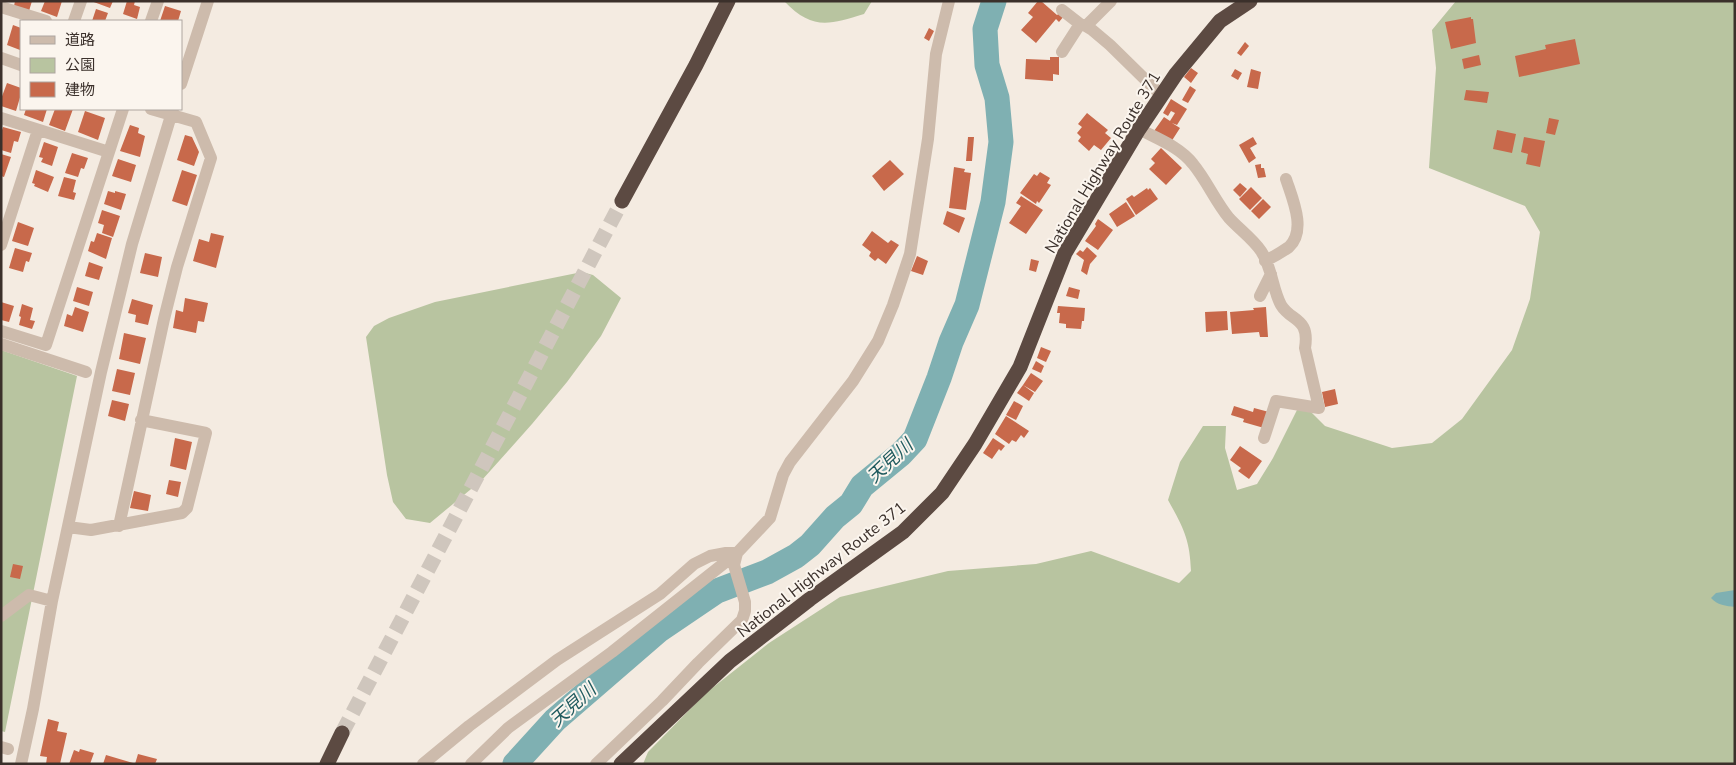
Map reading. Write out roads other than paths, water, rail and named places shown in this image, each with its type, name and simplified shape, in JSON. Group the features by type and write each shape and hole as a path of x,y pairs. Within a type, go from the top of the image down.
{"highway":[{"path":"622,200 696,65 728,1"},
{"name":"National Highway Route 371","path":"621,764 730,661 803,604 903,532 942,493 975,444 1020,367 1065,253 1139,129 1176,74 1220,21 1250,1"},
{"path":"327,764 342,733"}],"street":[{"path":"74,20 81,1"},
{"path":"151,20 158,1"},
{"path":"182,81 208,1"},
{"path":"470,764 508,728 736,559 770,518 786,469 853,381 878,341 893,305 910,254 928,138 936,54 949,1"},
{"path":"1062,52 1083,25 1111,1"},
{"path":"3,5 43,20"},
{"path":"1062,10 1110,45 1162,96"},
{"path":"1,58 20,65"},
{"path":"1,330 46,345 123,110"},
{"path":"119,526 141,420 178,267 211,158 196,122 173,112 158,110"},
{"path":"21,764 35,700 52,601 101,372 132,244 173,112"},
{"path":"1,118 109,152"},
{"path":"1139,129 1173,147 1194,164 1229,217 1261,251 1283,309 1300,321 1306,338 1305,348 1319,408 1276,401 1264,438"},
{"path":"1,245 38,130"},
{"path":"1265,261 1290,246 1298,230 1296,214 1286,179"},
{"path":"1260,296 1271,274"},
{"path":"1,344 86,372"},
{"path":"68,527 91,530 119,526 182,513 187,508 206,433 141,420"},
{"path":"423,764 469,726 557,660 660,594 694,564 710,556 726,553 736,559 745,602 742,620 596,764"},
{"path":"1,616 29,595 52,601"}],"water":[{"path":"1735,590 1735,607 1719,604 1711,598 1716,593"}],"waterway":[{"name":"天見川","path":"515,764 555,720 658,631 717,591 767,572 796,556 810,545 835,517 851,504 862,486 901,454 915,439 951,342 967,305 993,202 1001,142 997,98 987,65 985,29 994,1"}],"tunnel":[{"path":"342,733 622,201"}]}
